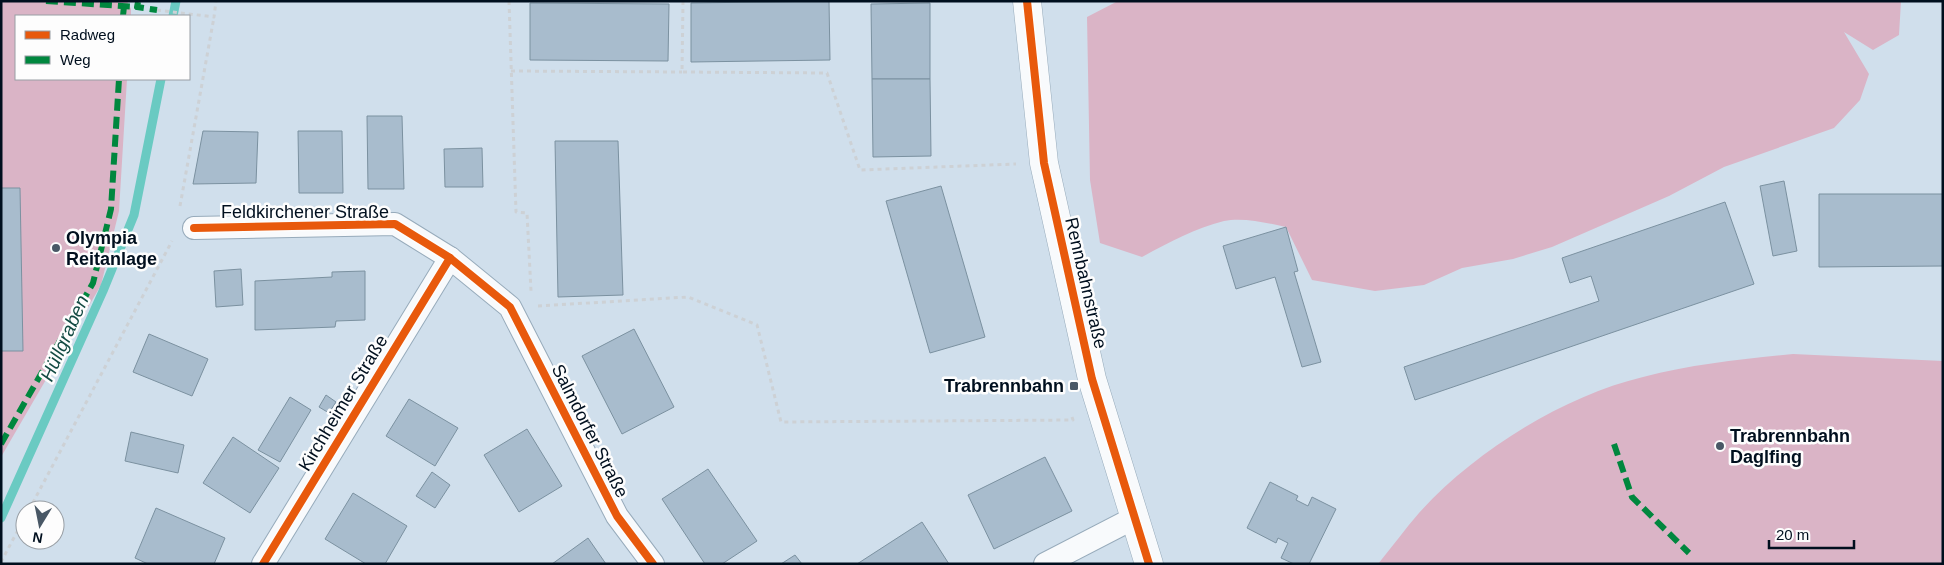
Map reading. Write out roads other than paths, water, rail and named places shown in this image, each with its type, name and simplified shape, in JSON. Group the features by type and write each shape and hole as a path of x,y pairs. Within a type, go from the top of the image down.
{"street":[{"name":"Rennbahnstraße","path":"1027,1 1044,163 1092,379 1149,564"},
{"name":"Feldkirchener Straße","path":"194,228 394,224 450,258 510,307"},
{"name":"Kirchheimer Straße","path":"263,564 450,258"},
{"name":"Salmdorfer Straße","path":"510,307 617,516 653,564"},
{"path":"1045,564 1136,517"}],"waterway":[{"name":"Hüllgraben","path":"173,15 176,1"},
{"name":"Hüllgraben","path":"1,518 103,291 134,215 161,80"}],"place":[{"name":"Olympia Reitanlage","path":"56,248"},
{"name":"Trabrennbahn","path":"1074,386"},
{"name":"Trabrennbahn Daglfing","path":"1720,446"}]}
